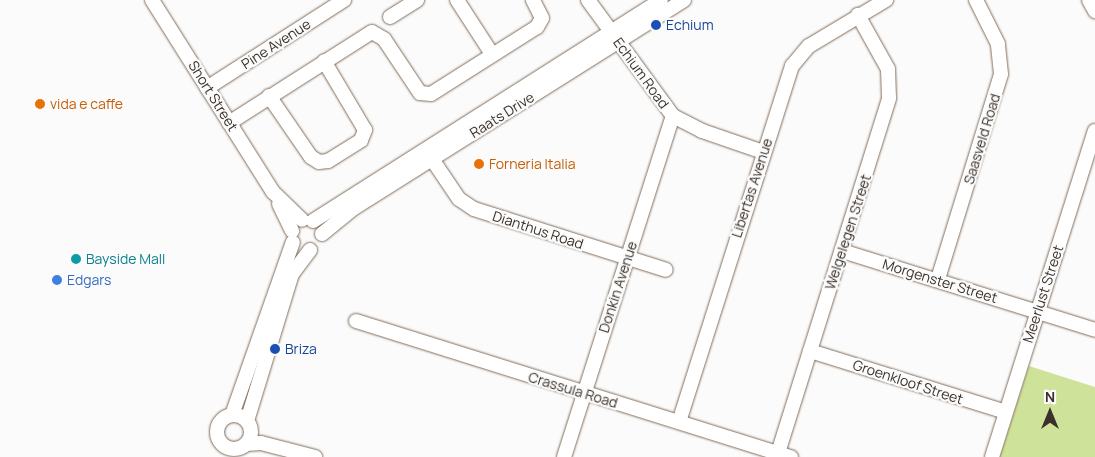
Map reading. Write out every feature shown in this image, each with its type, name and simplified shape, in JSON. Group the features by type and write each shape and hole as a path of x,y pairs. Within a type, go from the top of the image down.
{"street":[{"name":"Short Street","path":"152,0 274,192 292,237"},
{"name":"Pine Avenue","path":"207,88 344,0"},
{"path":"390,17 417,0"},
{"path":"457,0 492,54"},
{"path":"229,123 367,34 376,33 384,39 417,89 428,95 539,24 541,15 533,0"},
{"name":"Echium Road","path":"588,0 673,116 702,132 763,152"},
{"name":"Raats Drive","path":"322,234 341,217 432,159 614,37 661,0"},
{"name":"Raats Drive","path":"307,221 614,37 684,0"},
{"name":"Libertas Avenue","path":"679,422 787,76 799,56 858,15 886,0"},
{"name":"Saasveld Road","path":"938,279 1001,74 998,44 976,0"},
{"path":"1089,0 1095,11"},
{"name":"Welgelegen Street","path":"786,456 810,351 887,109 890,90 884,57 858,15"},
{"path":"269,96 311,158 320,163 334,158 361,140 365,128 324,61"},
{"name":"Donkin Avenue","path":"564,457 673,116"},
{"name":"Meerlust Street","path":"992,457 1095,131"},
{"name":"Dianthus Road","path":"432,159 459,199 474,209 666,270"},
{"name":"Short Street","path":"274,192 307,221"},
{"path":"219,457 219,424 232,415 292,237 307,221 322,234 319,244 310,250 292,274 249,425 239,450"},
{"path":"292,237 300,249 310,250"},
{"name":"Morgenster Street","path":"842,251 938,279 1095,330"},
{"name":"Crassula Road","path":"356,321 786,456"},
{"name":"Groenkloof Street","path":"810,351 1006,412"},
{"path":"232,415 288,449 315,457"},
{"path":"220,441 226,447 239,450 288,449"}],"green space":[{"path":"1029,366 1095,387 1095,457 1000,457"}],"place":[{"name":"Echium","path":"656,25"},
{"name":"vida e caffe","path":"40,104"},
{"name":"Forneria Italia","path":"479,164"},
{"name":"Bayside Mall","path":"76,259"},
{"name":"Edgars","path":"57,280"},
{"name":"Briza","path":"275,349"}]}
